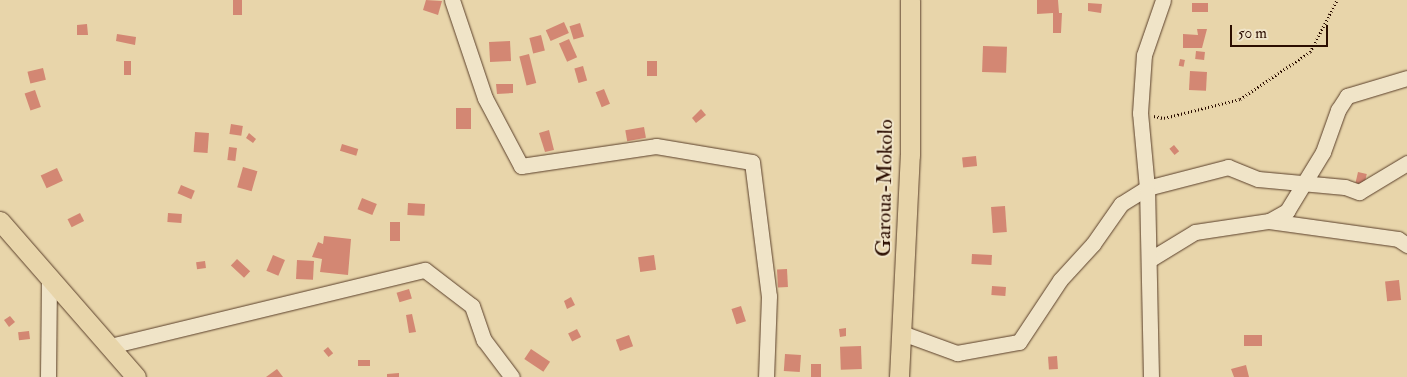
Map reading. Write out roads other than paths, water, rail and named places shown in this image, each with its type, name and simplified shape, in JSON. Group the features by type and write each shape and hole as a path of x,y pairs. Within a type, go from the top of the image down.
{"main road":[{"name":"Garoua-Mokolo","path":"899,377 910,155 910,0"},
{"path":"0,221 49,281 110,346 136,377"}],"street":[{"path":"452,0 484,98 521,166 656,146 752,162 769,296 766,377"},
{"path":"1152,377 1147,188 1140,113 1144,54 1163,0"},
{"path":"1269,221 1287,212 1323,152 1338,110 1347,96 1407,78"},
{"path":"902,333 958,353 1019,342 1060,280 1093,244 1121,204 1147,188 1228,167 1258,179 1345,187 1359,192 1407,163"},
{"path":"1149,260 1195,232 1269,221 1398,239 1407,245"},
{"path":"110,346 425,270 472,306 484,340 512,377"},
{"path":"48,377 49,281"}]}
